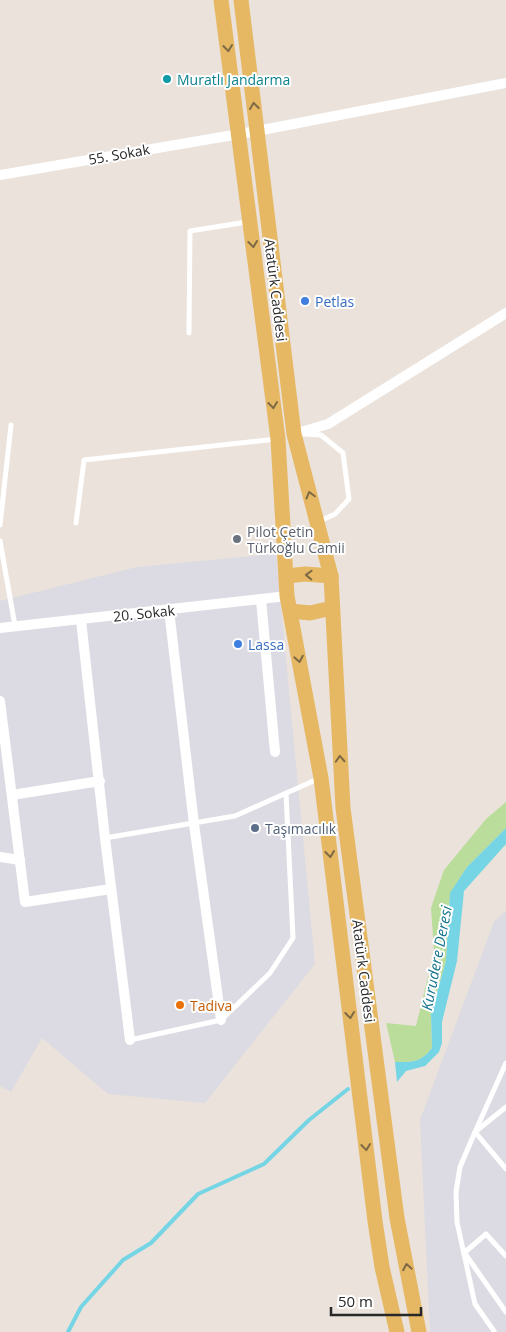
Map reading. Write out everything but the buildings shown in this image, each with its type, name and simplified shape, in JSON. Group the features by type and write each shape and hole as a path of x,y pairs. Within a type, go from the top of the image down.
{"main road":[{"name":"Atatürk Caddesi","path":"221,0 278,439 287,596 321,778 382,1267 397,1332"},
{"name":"Atatürk Caddesi","path":"241,0 294,434 331,576 343,808 397,1218 419,1332"},
{"path":"287,576 305,574 331,576"},
{"path":"291,611 310,613 332,608"}],"street":[{"name":"55. Sokak","path":"0,175 257,131 506,83"},
{"path":"294,434 328,424 506,313"},
{"name":"20. Sokak","path":"0,628 287,596"},
{"path":"261,600 275,752"},
{"path":"169,610 194,824 220,1020"},
{"path":"81,620 130,1040"},
{"path":"0,701 4,762 12,795 25,902 111,889"},
{"path":"12,795 100,781"},
{"path":"0,857 20,860"}],"lane":[{"path":"189,333 190,231 250,222"},
{"path":"0,525 11,426"},
{"path":"294,434 321,435 343,453 349,498 335,514 317,523"},
{"path":"76,523 84,460 278,439"},
{"path":"0,540 15,627"},
{"path":"105,838 234,816 321,778"},
{"path":"130,1040 220,1020 270,973 293,938 286,793"},
{"path":"494,1331 475,1304 457,1222 456,1192 460,1167 506,1062"},
{"path":"475,1132 506,1107"},
{"path":"475,1132 505,1166"},
{"path":"464,1253 486,1234 506,1256"},
{"path":"464,1253 506,1312"}],"shaded area":[{"path":"276,554 315,964 205,1103 108,1094 42,1038 11,1092 0,1086 0,601 137,567"},
{"path":"506,911 506,1332 430,1332 420,1120 494,922"}],"green space":[{"path":"506,802 506,828 467,867 450,894 446,961 431,1014 432,1048 424,1057 416,1061 395,1062 386,1023 416,1026 434,952 431,908 444,870 486,819"}],"water":[{"path":"506,828 506,844 464,891 457,961 442,1022 442,1043 439,1052 425,1066 406,1071 397,1082 395,1062 416,1061 424,1057 432,1048 431,1014 446,961 450,893 467,867"}],"waterway":[{"name":"Kurudere Deresi","path":"68,1332 81,1307 123,1260 151,1243 198,1194 264,1164 309,1120 348,1089"}],"place":[{"name":"Muratlı Jandarma","path":"167,79"},
{"name":"Petlas","path":"305,301"},
{"name":"Pilot Çetin Türkoğlu Camii","path":"237,539"},
{"name":"Lassa","path":"238,644"},
{"name":"Taşımacılık","path":"255,828"},
{"name":"Tadiva","path":"180,1005"}]}
